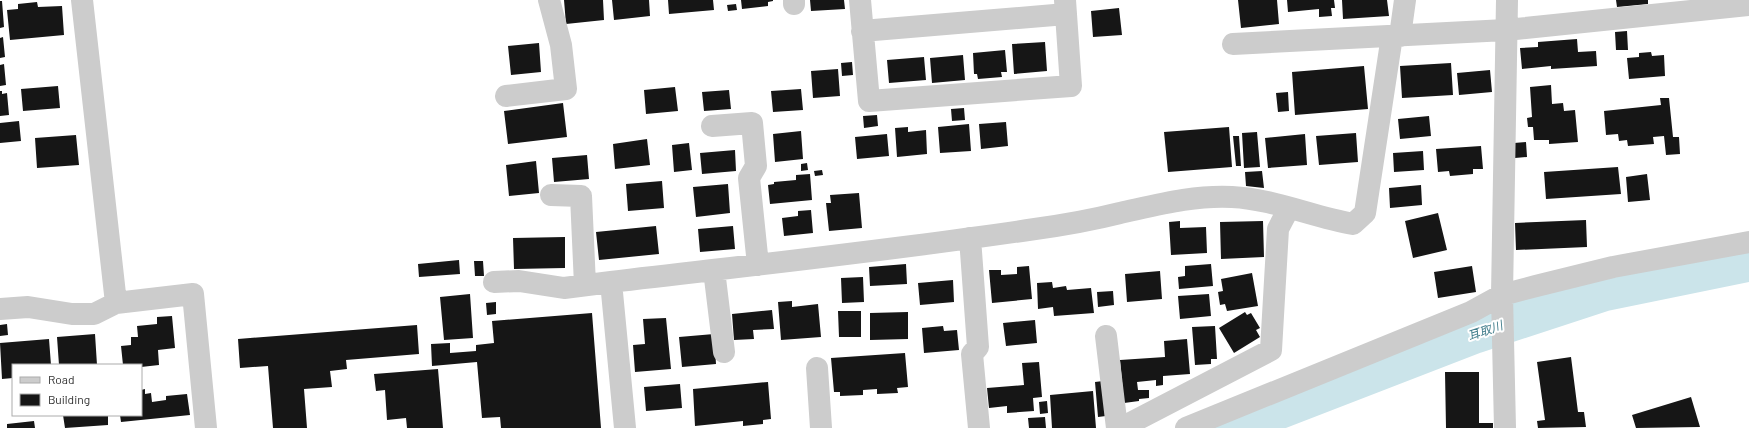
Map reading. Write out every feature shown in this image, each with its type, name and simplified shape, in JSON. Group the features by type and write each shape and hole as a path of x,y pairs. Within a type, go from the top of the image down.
{"street":[{"path":"82,0 116,302"},
{"path":"506,96 566,89 561,45 549,0"},
{"path":"860,0 862,30 868,101 1071,86 1065,7 862,30"},
{"path":"494,282 519,281 564,288 586,286 970,238 1079,222 1160,204 1203,197 1232,197 1260,200 1332,220 1354,224 1365,213 1396,36 1405,0"},
{"path":"1505,428 1502,297 1507,0"},
{"path":"1233,44 1506,30 1749,5"},
{"path":"712,126 752,123 756,166 749,178 758,265"},
{"path":"551,195 581,196 586,286"},
{"path":"1121,428 1271,350 1278,229 1289,208"},
{"path":"970,238 978,347 972,354 979,428"},
{"path":"1186,428 1471,312 1502,297 1613,267 1749,242"},
{"path":"714,270 724,352"},
{"path":"611,282 625,428"},
{"path":"0,309 28,307 72,314 94,314 116,302 193,294 206,428"},
{"path":"1106,336 1117,428"},
{"path":"817,368 821,428"}],"building":[{"path":"564,0 603,0 604,20 566,24"},
{"path":"612,0 649,0 650,16 614,20"},
{"path":"668,0 713,0 714,10 669,14"},
{"path":"741,0 773,1 768,2 768,6 742,9"},
{"path":"810,0 844,0 845,9 811,11"},
{"path":"1238,0 1277,0 1279,24 1241,28"},
{"path":"1287,0 1334,0 1335,8 1331,8 1332,16 1319,17 1319,9 1288,12"},
{"path":"1342,0 1387,0 1389,16 1343,19"},
{"path":"1616,0 1648,0 1648,4 1617,7"},
{"path":"0,1 2,1 4,27 0,28"},
{"path":"37,2 38,7 62,6 64,35 10,40 7,10 18,9 18,4"},
{"path":"736,4 737,10 728,11 727,5"},
{"path":"1119,8 1122,35 1093,37 1091,11"},
{"path":"1627,31 1628,50 1616,50 1615,32"},
{"path":"3,37 5,57 0,58 0,38"},
{"path":"1577,39 1578,52 1596,51 1597,66 1551,69 1551,66 1522,69 1520,48 1538,47 1538,42"},
{"path":"1045,42 1047,71 1014,74 1012,44"},
{"path":"539,43 541,72 511,75 508,46"},
{"path":"1005,50 1007,72 1001,72 1002,77 978,79 977,74 974,74 973,53"},
{"path":"1651,52 1652,56 1664,55 1665,76 1629,79 1627,58 1639,57 1639,53"},
{"path":"963,55 965,80 932,83 930,58"},
{"path":"924,57 926,80 889,83 887,60"},
{"path":"852,62 853,75 842,76 841,63"},
{"path":"1451,63 1453,95 1402,98 1400,66"},
{"path":"4,64 6,85 0,86 0,65"},
{"path":"1364,66 1368,109 1295,115 1292,72"},
{"path":"838,69 840,96 813,98 811,71"},
{"path":"1490,70 1492,92 1459,95 1457,73"},
{"path":"1551,85 1552,104 1563,103 1564,111 1575,110 1578,142 1549,144 1549,140 1534,140 1533,127 1528,127 1527,118 1532,117 1530,87"},
{"path":"58,86 60,108 23,111 21,89"},
{"path":"675,87 678,111 646,114 644,90"},
{"path":"801,89 803,110 773,112 771,91"},
{"path":"729,90 731,109 704,111 702,92"},
{"path":"0,91 2,91 2,94 7,93 9,115 0,116"},
{"path":"1288,92 1289,111 1278,112 1276,93"},
{"path":"1660,98 1669,98 1673,137 1679,137 1680,154 1666,155 1664,136 1653,137 1654,144 1628,146 1627,140 1619,141 1618,134 1606,135 1604,111 1661,105"},
{"path":"563,103 567,137 508,144 504,111"},
{"path":"964,108 965,120 952,121 951,109"},
{"path":"877,115 878,126 864,128 863,116"},
{"path":"1429,116 1431,136 1400,139 1398,119"},
{"path":"19,121 21,141 0,143 0,123"},
{"path":"1006,122 1008,146 981,149 979,124"},
{"path":"969,124 971,151 940,153 938,127"},
{"path":"908,127 908,132 926,130 927,154 897,157 895,128"},
{"path":"1229,127 1232,167 1168,172 1164,132"},
{"path":"801,131 803,159 775,162 773,134"},
{"path":"1257,132 1260,167 1244,168 1242,133"},
{"path":"1356,133 1358,162 1319,165 1316,136"},
{"path":"887,134 889,156 857,159 855,137"},
{"path":"1305,134 1307,165 1268,168 1265,138"},
{"path":"76,135 79,165 37,168 35,138"},
{"path":"1233,136 1239,136 1241,166 1236,166"},
{"path":"647,139 650,165 615,169 613,144"},
{"path":"1526,142 1527,157 1515,158 1514,143"},
{"path":"689,143 692,170 674,172 672,145"},
{"path":"1481,146 1483,169 1473,169 1473,174 1450,176 1449,171 1438,172 1436,149"},
{"path":"735,150 736,171 702,174 700,153"},
{"path":"1423,151 1424,170 1394,172 1393,153"},
{"path":"587,155 589,179 554,182 552,158"},
{"path":"536,161 539,193 509,196 506,165"},
{"path":"807,163 808,170 801,171 801,164"},
{"path":"1618,167 1621,194 1546,199 1544,172"},
{"path":"822,170 823,175 815,176 814,171"},
{"path":"1262,171 1264,188 1246,186 1245,172"},
{"path":"810,174 812,200 770,204 768,185 774,184 774,182 796,180 796,175"},
{"path":"1647,174 1650,200 1628,202 1626,177"},
{"path":"662,181 664,208 628,211 626,184"},
{"path":"728,184 730,213 696,217 693,187"},
{"path":"1421,185 1422,205 1390,208 1389,188"},
{"path":"859,193 862,228 829,231 826,203 831,203 830,195"},
{"path":"811,210 813,233 784,236 782,218 798,216 798,211"},
{"path":"1438,213 1447,250 1413,258 1405,221"},
{"path":"1586,220 1587,247 1516,250 1515,223"},
{"path":"1180,221 1180,228 1206,227 1207,253 1171,255 1169,222"},
{"path":"1263,221 1264,257 1221,259 1220,222"},
{"path":"656,226 659,254 599,260 596,232"},
{"path":"733,226 735,249 700,252 698,229"},
{"path":"565,237 565,268 514,269 513,238"},
{"path":"459,260 460,274 419,277 418,264"},
{"path":"474,261 483,261 484,276 475,276"},
{"path":"906,264 907,284 870,286 869,267"},
{"path":"1211,264 1213,286 1179,289 1178,277 1185,276 1185,266"},
{"path":"1029,266 1032,299 992,303 989,270 1001,270 1001,275 1017,274 1017,267"},
{"path":"1472,266 1476,292 1438,298 1434,272"},
{"path":"1160,271 1162,299 1127,302 1125,274"},
{"path":"1252,273 1258,306 1227,311 1225,304 1220,305 1218,292 1223,291 1221,279"},
{"path":"863,277 864,302 842,303 841,278"},
{"path":"953,280 954,302 920,305 918,283"},
{"path":"1052,282 1053,288 1066,286 1067,290 1091,288 1094,313 1054,316 1053,307 1038,309 1037,283"},
{"path":"1113,291 1114,305 1098,307 1097,292"},
{"path":"470,294 473,338 444,340 440,297"},
{"path":"1209,294 1211,316 1180,319 1178,296"},
{"path":"792,301 792,307 818,304 821,337 781,340 778,302"},
{"path":"496,302 496,314 487,315 486,303"},
{"path":"772,310 774,329 753,330 754,339 734,340 732,314"},
{"path":"838,311 861,311 861,337 839,337"},
{"path":"908,312 908,339 870,340 870,313"},
{"path":"1245,312 1247,315 1251,313 1260,328 1256,330 1260,337 1234,353 1219,328"},
{"path":"592,313 601,428 501,428 500,417 482,418 477,362 432,366 431,344 450,343 450,353 476,351 476,345 494,343 492,321"},
{"path":"172,316 175,348 158,350 159,365 142,367 142,364 123,364 121,346 131,345 131,337 138,337 137,326 157,324 157,317"},
{"path":"666,318 671,369 635,372 633,345 645,344 643,319"},
{"path":"1035,320 1037,343 1006,346 1003,323"},
{"path":"7,324 8,335 0,336 0,325"},
{"path":"417,325 419,354 346,360 347,369 330,371 332,387 304,389 307,428 273,428 268,366 240,368 238,339"},
{"path":"943,326 944,331 957,330 959,350 924,353 922,328"},
{"path":"1215,326 1217,359 1211,359 1211,364 1195,365 1192,327"},
{"path":"95,334 97,364 59,364 57,337"},
{"path":"714,334 716,364 682,367 679,337"},
{"path":"49,339 51,364 12,364 12,378 2,379 0,343"},
{"path":"1187,339 1190,374 1163,376 1163,385 1156,386 1156,380 1137,382 1138,390 1149,390 1149,398 1124,403 1120,360 1165,357 1164,341"},
{"path":"905,353 908,387 897,388 898,393 877,394 877,389 863,390 863,395 840,396 840,392 834,392 831,358"},
{"path":"1571,357 1578,412 1584,412 1586,427 1538,428 1537,421 1545,420 1537,362"},
{"path":"1039,362 1042,397 1033,398 1034,411 1007,413 1007,406 989,408 987,388 1024,385 1022,363"},
{"path":"438,369 443,428 407,428 406,418 387,420 385,390 376,391 374,374"},
{"path":"1445,372 1479,372 1479,423 1493,423 1493,428 1446,428"},
{"path":"1103,381 1106,416 1098,417 1095,382"},
{"path":"768,382 771,419 763,420 763,424 743,426 743,421 695,426 693,389"},
{"path":"680,384 682,408 646,411 644,387"},
{"path":"145,389 145,394 151,393 152,402 166,400 166,396 187,394 190,415 121,422 120,416 142,416 142,390"},
{"path":"1093,391 1096,428 1052,428 1050,395"},
{"path":"1691,397 1700,427 1636,428 1632,415"},
{"path":"1047,401 1048,413 1040,414 1039,402"},
{"path":"63,416 108,416 108,425 65,428"},
{"path":"1045,417 1046,428 1029,428 1028,418"},
{"path":"34,421 35,428 7,428 7,424"}],"waterway":[{"name":"耳取川","path":"1229,428 1475,333 1603,291 1749,261"}]}
